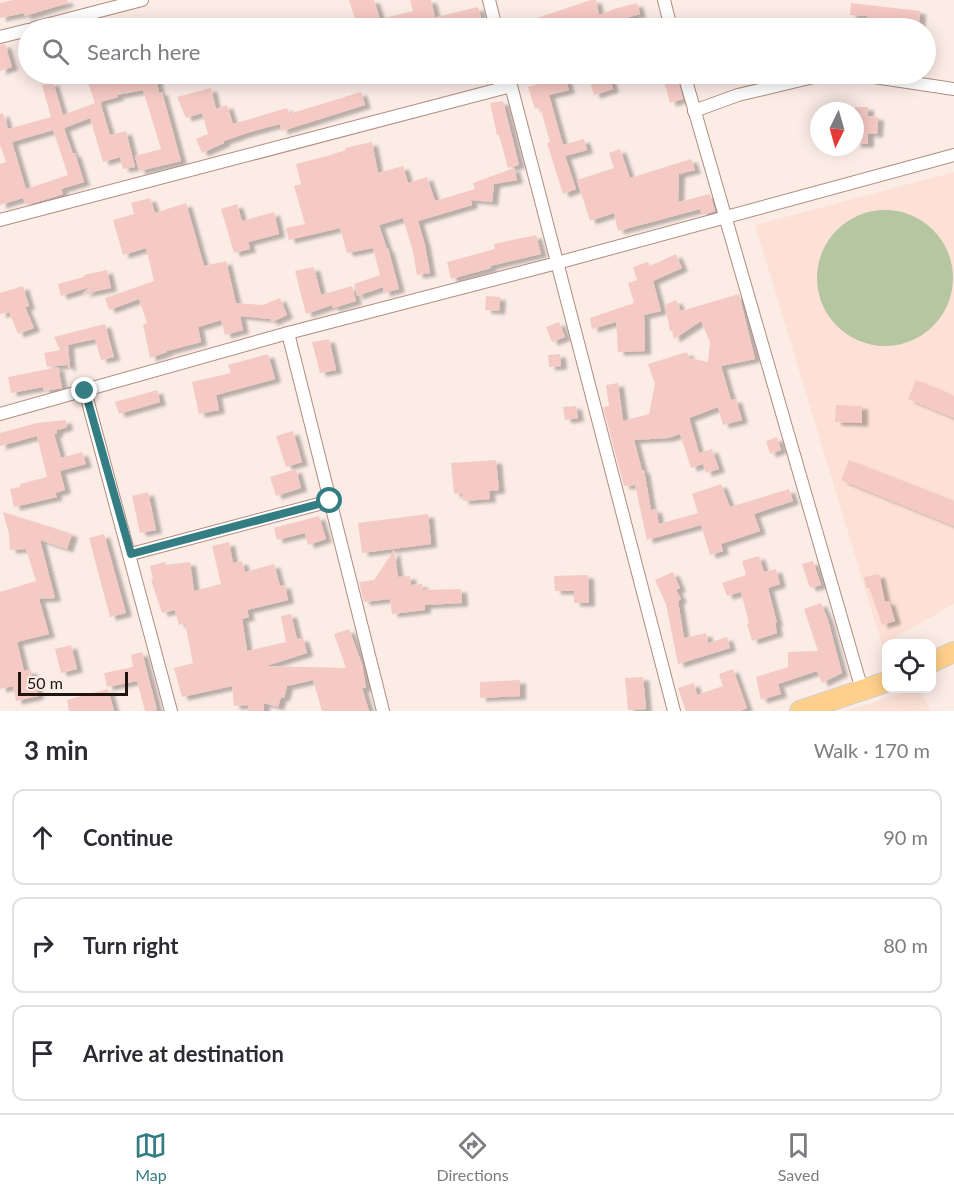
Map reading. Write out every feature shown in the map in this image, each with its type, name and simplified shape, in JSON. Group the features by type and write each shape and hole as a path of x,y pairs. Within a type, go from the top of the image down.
{"main road":[{"path":"936,660 954,652"},
{"path":"800,711 882,683"}],"street":[{"path":"489,0 494,18"},
{"path":"664,0 668,18"},
{"path":"73,18 138,1"},
{"path":"0,38 18,33"},
{"path":"0,220 494,84"},
{"path":"510,84 674,711"},
{"path":"687,84 862,690"},
{"path":"694,111 738,95 784,84"},
{"path":"921,84 954,89"},
{"path":"0,414 288,333 557,263 954,155"},
{"path":"288,333 382,711"},
{"path":"85,391 131,554 171,711"},
{"path":"131,554 330,501"}],"shaded area":[{"path":"954,172 954,604 893,639 882,639 882,645 755,225"},
{"path":"902,693 921,693 931,711 846,711"}],"green space":[{"path":"885,210 911,215 923,221 933,230 942,240 948,252 953,278 948,304 942,316 933,326 923,335 911,341 885,346 859,341 847,335 837,326 828,316 822,304 817,278 822,252 828,240 837,230 847,221 859,215"}],"building":[{"path":"13,0 67,0 68,3 25,16 24,13 0,18 0,3"},
{"path":"349,0 374,0 380,18 355,18"},
{"path":"410,0 431,0 435,17 384,18 413,11"},
{"path":"591,0 596,0 599,15 637,3 640,14 626,18 537,18"},
{"path":"851,3 920,11 920,18 867,18 867,16 850,15"},
{"path":"478,7 481,18 433,18"},
{"path":"5,44 12,67 0,71 0,45"},
{"path":"46,84 54,84 63,115 95,103 88,84 157,84 159,92 162,92 181,161 139,171 135,156 161,149 143,90 117,95 118,97 100,102 110,135 126,131 135,167 123,169 120,157 103,162 90,118 64,128 84,182 61,189 63,194 26,205 23,198 0,205 0,164 6,162 0,145 0,114 3,113 8,129 51,117 42,85","holes":["53,130 68,175 26,189 12,142"]},
{"path":"538,84 567,84 569,90 549,95 563,145 584,139 587,150 565,156 576,189 563,194 547,143 550,142 540,107 535,109 528,87"},
{"path":"591,84 611,84 613,89 594,95"},
{"path":"665,84 679,84 683,99 670,103"},
{"path":"211,88 216,109 227,105 233,124 287,108 289,114 361,92 365,105 282,131 280,124 250,132 224,141 202,153 196,139 208,134 202,113 186,118 177,97"},
{"path":"503,101 519,165 508,168 490,103"},
{"path":"864,107 868,107 868,116 878,117 877,134 868,133 868,144 864,144"},
{"path":"372,142 378,173 403,166 408,183 427,177 435,201 475,189 473,183 514,168 517,180 494,184 492,202 471,200 472,205 418,221 430,273 417,275 403,218 379,225 399,289 384,293 383,287 357,296 354,284 380,275 373,248 347,253 340,228 289,240 286,228 305,224 294,186 301,184 296,164"},
{"path":"620,149 630,178 691,159 695,170 679,174 678,202 710,194 715,211 702,215 700,209 618,231 614,213 590,221 577,180 614,168 609,153"},
{"path":"150,198 155,213 186,203 204,266 226,261 236,303 263,305 280,298 287,315 272,322 270,319 240,316 243,330 225,335 221,320 198,327 201,342 150,358 143,324 147,323 139,299 109,310 105,298 154,281 146,248 123,255 113,220 134,214 131,203"},
{"path":"237,204 242,221 274,212 279,234 248,242 250,249 234,253 221,209"},
{"path":"536,235 541,254 490,266 491,268 451,279 447,262 495,249 494,244"},
{"path":"676,254 682,268 653,281 661,311 644,315 645,351 618,352 616,322 592,329 590,318 634,303 628,283 637,280 633,267 648,262 650,266"},
{"path":"314,267 321,295 352,286 356,301 333,308 332,305 306,314 295,271"},
{"path":"107,270 111,288 82,294 90,287 61,296 58,284"},
{"path":"23,286 29,306 25,307 34,328 18,334 9,312 0,314 0,293"},
{"path":"739,294 755,359 721,366 731,400 736,399 742,420 723,425 718,407 689,418 699,453 712,449 719,469 706,473 703,464 691,468 680,434 668,438 634,440 642,470 644,470 651,510 656,509 659,524 698,513 692,494 721,484 730,507 789,489 793,501 754,514 760,531 721,544 723,551 710,555 701,525 647,540 635,485 624,486 603,407 609,406 606,385 618,383 623,421 649,414 655,384 648,364 687,352 689,358 708,362 710,342 701,321 674,339 670,331 665,305 676,300 681,311"},
{"path":"486,296 500,297 499,311 485,310"},
{"path":"559,322 565,337 552,342 546,327"},
{"path":"105,324 114,357 101,360 95,339 68,345 70,369 66,364 47,367 44,353 60,350 54,337"},
{"path":"329,339 336,370 320,373 312,342"},
{"path":"268,354 275,379 216,395 219,410 199,414 192,382 231,373 228,365"},
{"path":"560,354 561,366 549,367 548,355"},
{"path":"58,367 62,388 44,391 43,387 11,393 8,377"},
{"path":"916,380 954,396 954,418 908,399"},
{"path":"157,390 160,402 119,414 115,402"},
{"path":"836,405 862,406 862,423 835,422"},
{"path":"576,406 578,418 565,420 563,407"},
{"path":"66,420 67,427 57,430 57,434 54,434 61,458 82,452 86,464 60,471 65,490 55,493 57,497 14,507 10,489 47,477 37,436 0,446 0,433 37,423"},
{"path":"293,431 302,462 286,467 276,436"},
{"path":"777,437 781,450 770,454 766,441"},
{"path":"496,460 499,490 489,491 490,499 463,501 462,493 454,494 451,463"},
{"path":"849,460 954,501 954,526 841,480"},
{"path":"296,469 301,488 276,496 270,477"},
{"path":"148,492 156,530 140,533 132,496"},
{"path":"3,512 72,534 67,549 40,540 55,598 39,599 49,634 17,642 24,671 31,670 33,685 36,684 38,696 16,701 13,686 0,689 0,592 36,581 26,549 10,550 9,534"},
{"path":"428,514 431,544 362,553 358,523"},
{"path":"319,516 326,539 308,545 305,533 277,540 274,528"},
{"path":"104,534 126,613 110,617 89,538"},
{"path":"229,542 233,563 242,561 245,572 274,564 280,586 285,585 288,600 247,610 249,617 242,619 247,651 286,642 281,616 291,614 297,639 303,638 307,653 266,666 346,668 334,634 349,629 362,664 366,688 362,688 369,711 322,711 313,680 287,686 284,698 281,697 278,707 264,703 264,711 248,711 249,705 234,706 232,686 182,697 174,668 193,663 185,623 179,625 175,610 162,613 151,580 153,579 150,566 165,562 166,565 190,562 194,591 221,584 212,546"},
{"path":"394,550 398,577 410,576 411,585 422,584 423,590 461,589 462,603 425,605 425,610 392,614 390,599 364,602 359,582 374,580"},
{"path":"759,556 764,572 776,569 780,584 768,588 777,623 775,623 777,633 752,641 741,592 727,596 722,583 746,575 742,561"},
{"path":"813,561 821,585 810,588 802,564"},
{"path":"673,572 680,588 676,590 681,599 678,601 684,638 706,633 708,643 727,637 730,648 678,664 666,604 655,580"},
{"path":"879,574 885,602 889,601 895,621 882,625 869,588 866,588 864,577"},
{"path":"588,575 589,603 574,603 574,591 555,591 554,576"},
{"path":"821,603 828,620 842,673 822,683 817,671 778,684 781,694 761,700 756,677 788,667 788,652 818,651 804,609"},
{"path":"71,645 77,669 61,673 55,649"},
{"path":"142,652 157,711 145,711 137,681 107,687 104,673 133,667 131,655"},
{"path":"733,669 747,708 740,711 686,711 678,688 694,683 697,695 723,686 719,674"},
{"path":"643,677 646,709 628,710 625,678"},
{"path":"520,680 520,696 480,698 480,682"},
{"path":"108,689 114,711 69,711 67,700"}],"route":[{"path":"85,391 131,554 330,501"}]}
